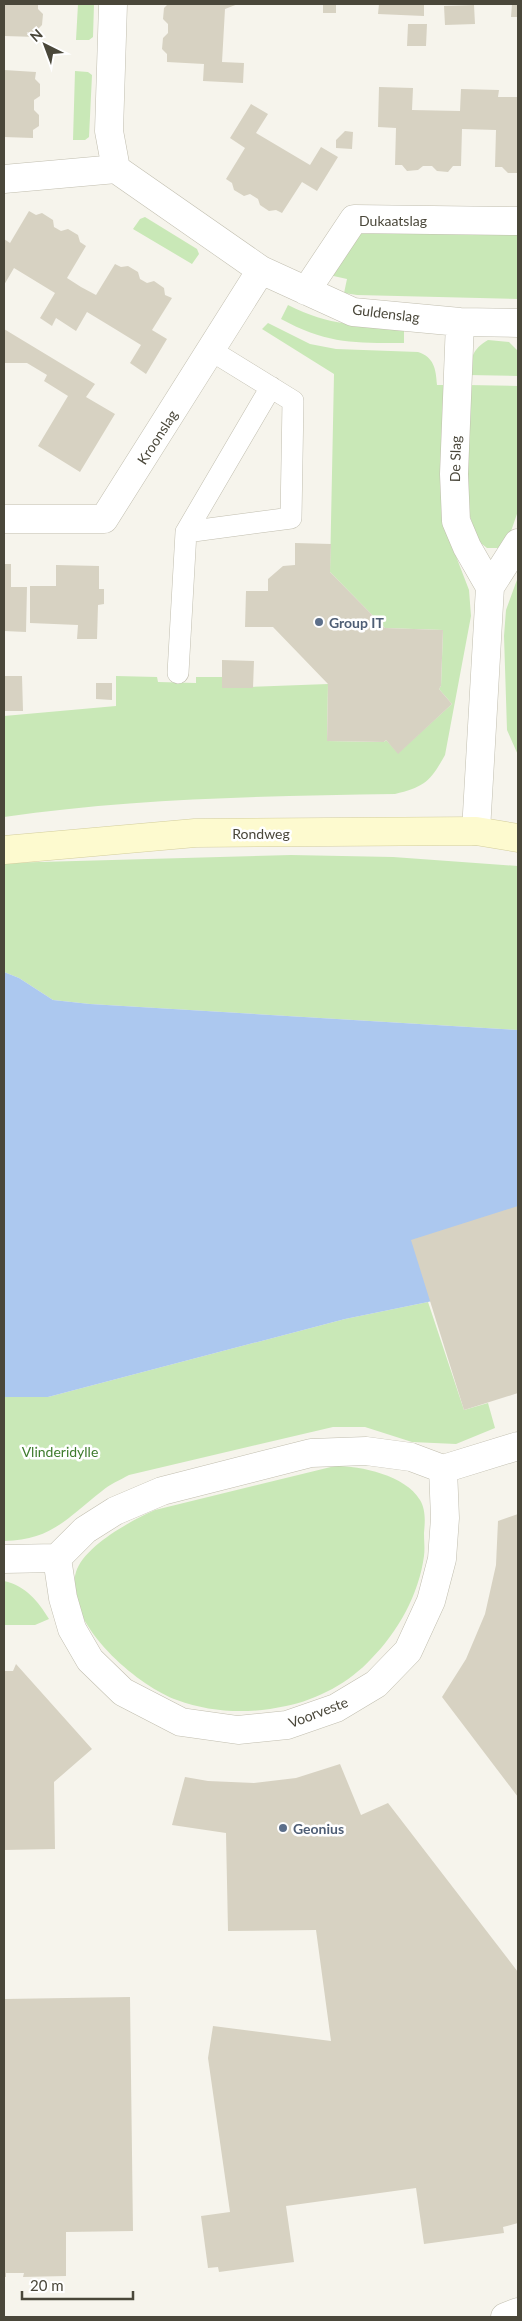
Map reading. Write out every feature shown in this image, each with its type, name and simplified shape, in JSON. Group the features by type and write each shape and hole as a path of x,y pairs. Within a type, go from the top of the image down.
{"main road":[{"name":"Rondweg","path":"4,850 195,833 476,831 518,838"}],"street":[{"path":"113,4 109,130 116,170"},
{"path":"4,179 116,170 262,270"},
{"name":"Dukaatslag","path":"306,291 354,219 518,222"},
{"name":"Guldenslag","path":"262,270 353,312 460,322 518,323"},
{"name":"Kroonslag","path":"4,519 104,519 262,270"},
{"name":"De Slag","path":"460,322 454,474 456,521 467,547 490,587"},
{"path":"476,831 490,587 518,543"},
{"path":"4,1559 57,1558 85,1530 115,1511 162,1491 311,1453 366,1451 411,1457 443,1469 518,1446"},
{"name":"Voorveste","path":"57,1558 63,1598 72,1629 90,1660 123,1692 180,1722 238,1730 287,1725 336,1708 376,1684 408,1651 431,1600 442,1559 444,1518 443,1469"},
{"path":"505,2317 518,2312"}],"lane":[{"path":"186,532 290,518 293,401 212,351"},
{"path":"178,674 186,532 271,387"}],"green space":[{"path":"78,4 94,4 93,37 89,40 76,40"},
{"path":"75,71 88,72 92,75 89,137 85,140 73,140"},
{"path":"145,217 197,249 199,254 192,264 133,229 140,219"},
{"path":"359,229 518,231 518,299 357,295 344,293 347,279 329,275"},
{"path":"288,305 318,317 345,324 404,327 404,343 370,343 327,338 281,319"},
{"path":"268,323 310,344 336,349 418,352 431,360 436,374 437,385 447,385 449,538 469,590 471,616 445,755 435,771 420,786 395,794 199,799 101,806 4,817 4,716 116,706 116,676 157,677 158,682 196,683 196,677 222,677 222,688 328,684 327,741 384,742 386,740 398,753 452,704 439,689 441,686 443,630 385,628 330,572 334,374 262,329"},
{"path":"488,340 509,342 518,351 518,376 468,375 471,359 475,351"},
{"path":"468,385 518,386 518,511 509,537 498,548 487,548 478,541 465,501"},
{"path":"518,577 518,755 507,730 504,636 506,610"},
{"path":"291,855 393,857 518,866 518,1030 90,1004 53,1000 19,978 4,972 4,863"},
{"name":"Vlinderidylle","path":"428,1302 464,1410 488,1403 495,1428 456,1444 412,1442 365,1427 333,1427 129,1475 108,1486 58,1526 47,1532 21,1540 4,1541 4,1397 48,1397 345,1319"},
{"path":"335,1466 369,1470 404,1484 420,1500 425,1516 424,1553 421,1570 406,1612 381,1648 363,1667 343,1682 321,1695 272,1709 231,1711 204,1708 177,1700 142,1681 106,1649 91,1630 80,1611 74,1591 76,1572 88,1553 110,1535 155,1510"},
{"path":"4,1581 12,1583 31,1595 49,1619 35,1625 4,1625"}],"water":[{"path":"4,972 19,978 53,1000 90,1004 518,1030 518,1277 428,1302 345,1319 48,1397 4,1397"}],"building":[{"path":"4,4 38,4 38,9 43,14 42,25 37,30 37,37 4,36"},
{"path":"168,4 238,4 225,9 222,62 244,63 243,83 203,81 204,64 167,62 167,54 162,49 163,38 168,33 168,24 163,19 164,8"},
{"path":"323,4 336,4 336,13 323,13"},
{"path":"379,4 424,4 424,16 378,14"},
{"path":"512,4 518,4 518,17 511,17"},
{"path":"474,5 475,24 445,25 444,6"},
{"path":"408,24 427,24 426,46 407,46"},
{"path":"4,70 36,72 35,79 40,84 40,96 34,100 34,110 39,115 39,126 33,130 33,138 4,137"},
{"path":"379,87 413,88 412,110 460,111 461,89 499,90 498,97 518,97 518,173 508,173 502,167 495,167 496,130 462,129 461,166 453,166 448,172 437,171 432,166 423,166 418,170 407,171 402,165 395,165 396,128 378,127"},
{"path":"251,104 268,114 256,133 310,165 321,147 338,157 317,191 302,182 282,213 276,210 269,211 260,205 258,199 250,194 244,196 234,190 232,183 226,179 245,148 230,138"},
{"path":"345,131 353,132 352,149 336,148 336,140"},
{"path":"29,211 36,215 42,213 53,220 54,227 61,231 68,229 78,235 80,242 86,246 67,278 81,287 96,295 115,264 121,267 128,266 138,272 140,279 147,283 154,281 164,288 165,295 172,298 152,330 167,339 146,374 130,363 141,345 87,312 76,331 56,318 52,326 40,318 55,293 14,268 4,285 4,239 10,243"},
{"path":"4,329 95,384 86,397 115,414 80,472 38,446 68,396 44,381 47,375 27,363 4,363"},
{"path":"295,543 331,544 330,572 385,628 443,630 441,686 439,689 452,704 398,754 386,740 384,742 327,741 328,684 273,627 245,627 246,591 268,591 268,579 283,566 295,565"},
{"path":"4,564 11,564 11,587 27,587 26,632 4,631"},
{"path":"56,565 99,566 99,589 104,589 104,604 98,605 97,639 77,639 78,625 30,623 30,586 56,586"},
{"path":"222,660 254,661 253,688 222,688"},
{"path":"4,676 22,676 23,711 4,711"},
{"path":"96,683 112,683 112,700 96,699"},
{"path":"518,1206 518,1393 464,1410 411,1240"},
{"path":"518,1514 518,1797 442,1697 466,1659 485,1614 496,1565 498,1521"},
{"path":"16,1664 92,1749 54,1782 55,1849 4,1850 4,1671 13,1671"},
{"path":"340,1764 361,1815 388,1803 518,1972 518,2223 503,2227 504,2233 424,2244 416,2188 286,2206 294,2262 219,2272 218,2267 208,2268 201,2216 230,2212 208,2058 213,2026 331,2041 316,1930 228,1931 226,1833 172,1825 185,1777 208,1781 254,1783 296,1778"},
{"path":"130,1997 133,2231 66,2232 66,2276 23,2277 24,2273 6,2273 6,2277 4,2277 4,1999"}],"place":[{"name":"Group IT","path":"319,622"},
{"name":"Geonius","path":"283,1828"}]}
